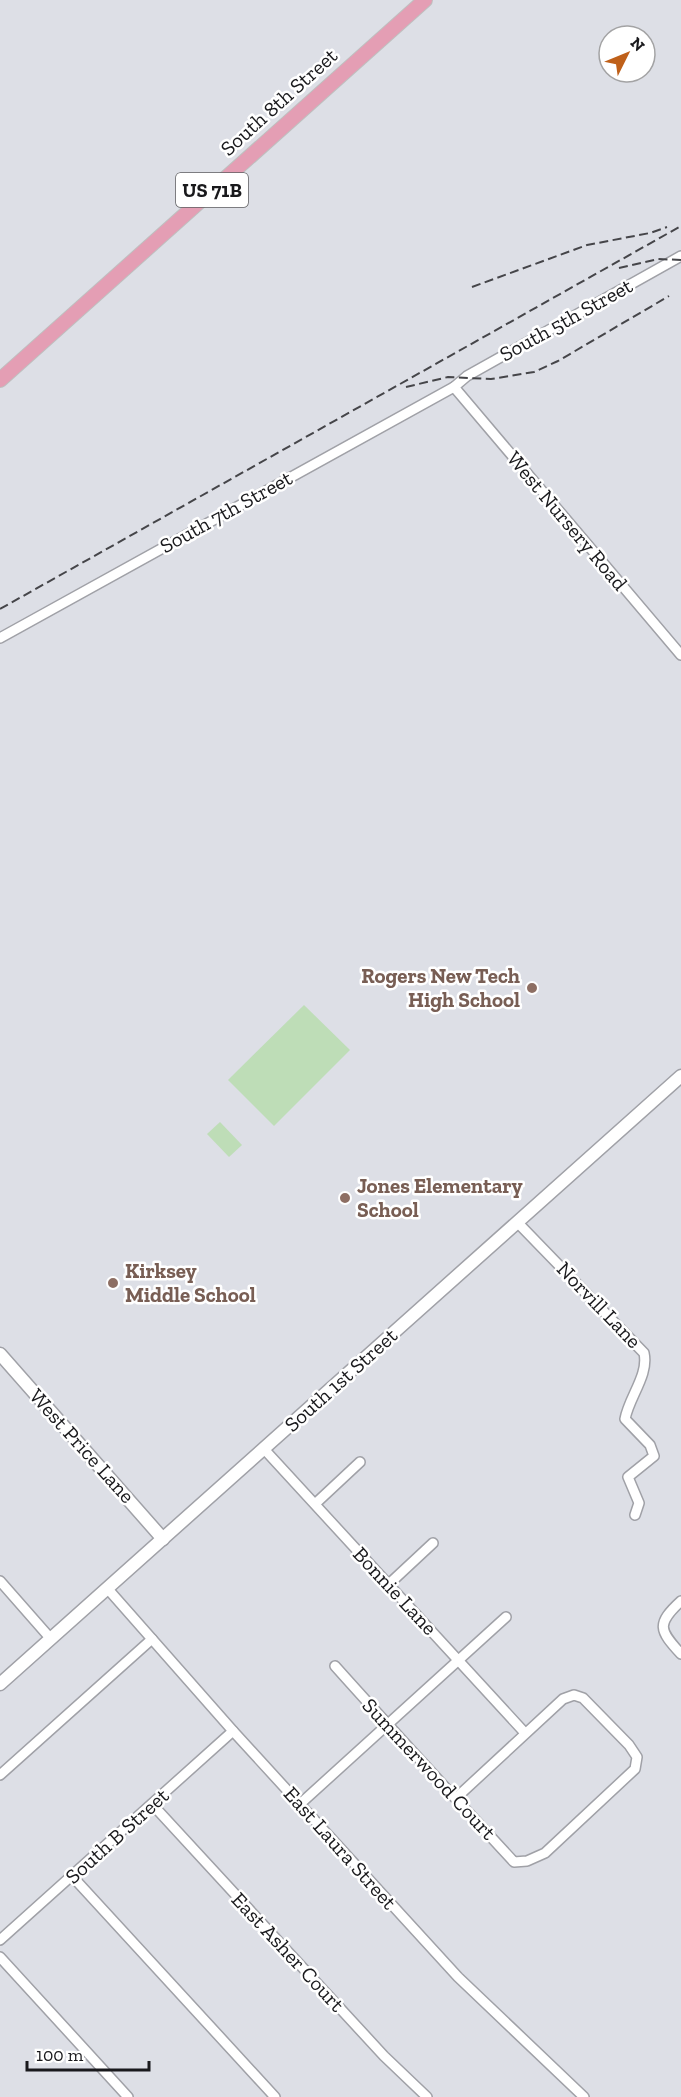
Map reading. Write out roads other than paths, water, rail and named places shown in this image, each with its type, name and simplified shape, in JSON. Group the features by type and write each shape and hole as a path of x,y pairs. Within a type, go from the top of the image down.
{"main road":[{"name":"South 8th Street","path":"0,380 425,0"},
{"name":"South 1st Street","path":"0,1684 681,1076"},
{"name":"West Price Lane","path":"0,1354 163,1539"}],"street":[{"name":"South 5th Street","path":"454,387 467,376 681,256"},
{"name":"South 7th Street","path":"0,638 454,387"},
{"name":"West Nursery Road","path":"454,387 681,655"},
{"name":"Norvill Lane","path":"518,1223 644,1353 647,1363 627,1403 625,1419 650,1445 654,1456 628,1477 639,1503 635,1515"},
{"name":"Bonnie Lane","path":"264,1449 525,1733"},
{"path":"315,1504 360,1462"},
{"path":"389,1584 433,1543"},
{"path":"0,1581 51,1639"},
{"name":"East Laura Street","path":"107,1588 233,1731 458,1977 584,2097"},
{"path":"681,1601 667,1614 662,1625 666,1637 681,1654"},
{"path":"300,1804 506,1617"},
{"path":"0,1775 152,1639"},
{"name":"Summerwood Court","path":"335,1666 514,1862 527,1861 545,1853 635,1769 637,1757 629,1745 583,1698 574,1695 563,1699 525,1733"},
{"name":"South B Street","path":"0,1940 233,1731"},
{"path":"456,1798 525,1733"},
{"name":"East Asher Court","path":"152,1804 384,2056 427,2097"},
{"path":"72,1876 275,2097"},
{"path":"0,1957 128,2097"}],"railway":[{"path":"0,609 681,226"},
{"path":"472,287 587,245 650,233 667,227"},
{"path":"619,268 658,259 681,260"},
{"path":"406,387 448,377 491,379 534,372 558,361 669,296"}],"place":[{"name":"Rogers New Tech High School","path":"532,988"},
{"name":"Jones Elementary School","path":"345,1198"},
{"name":"Kirksey Middle School","path":"113,1283"}]}
